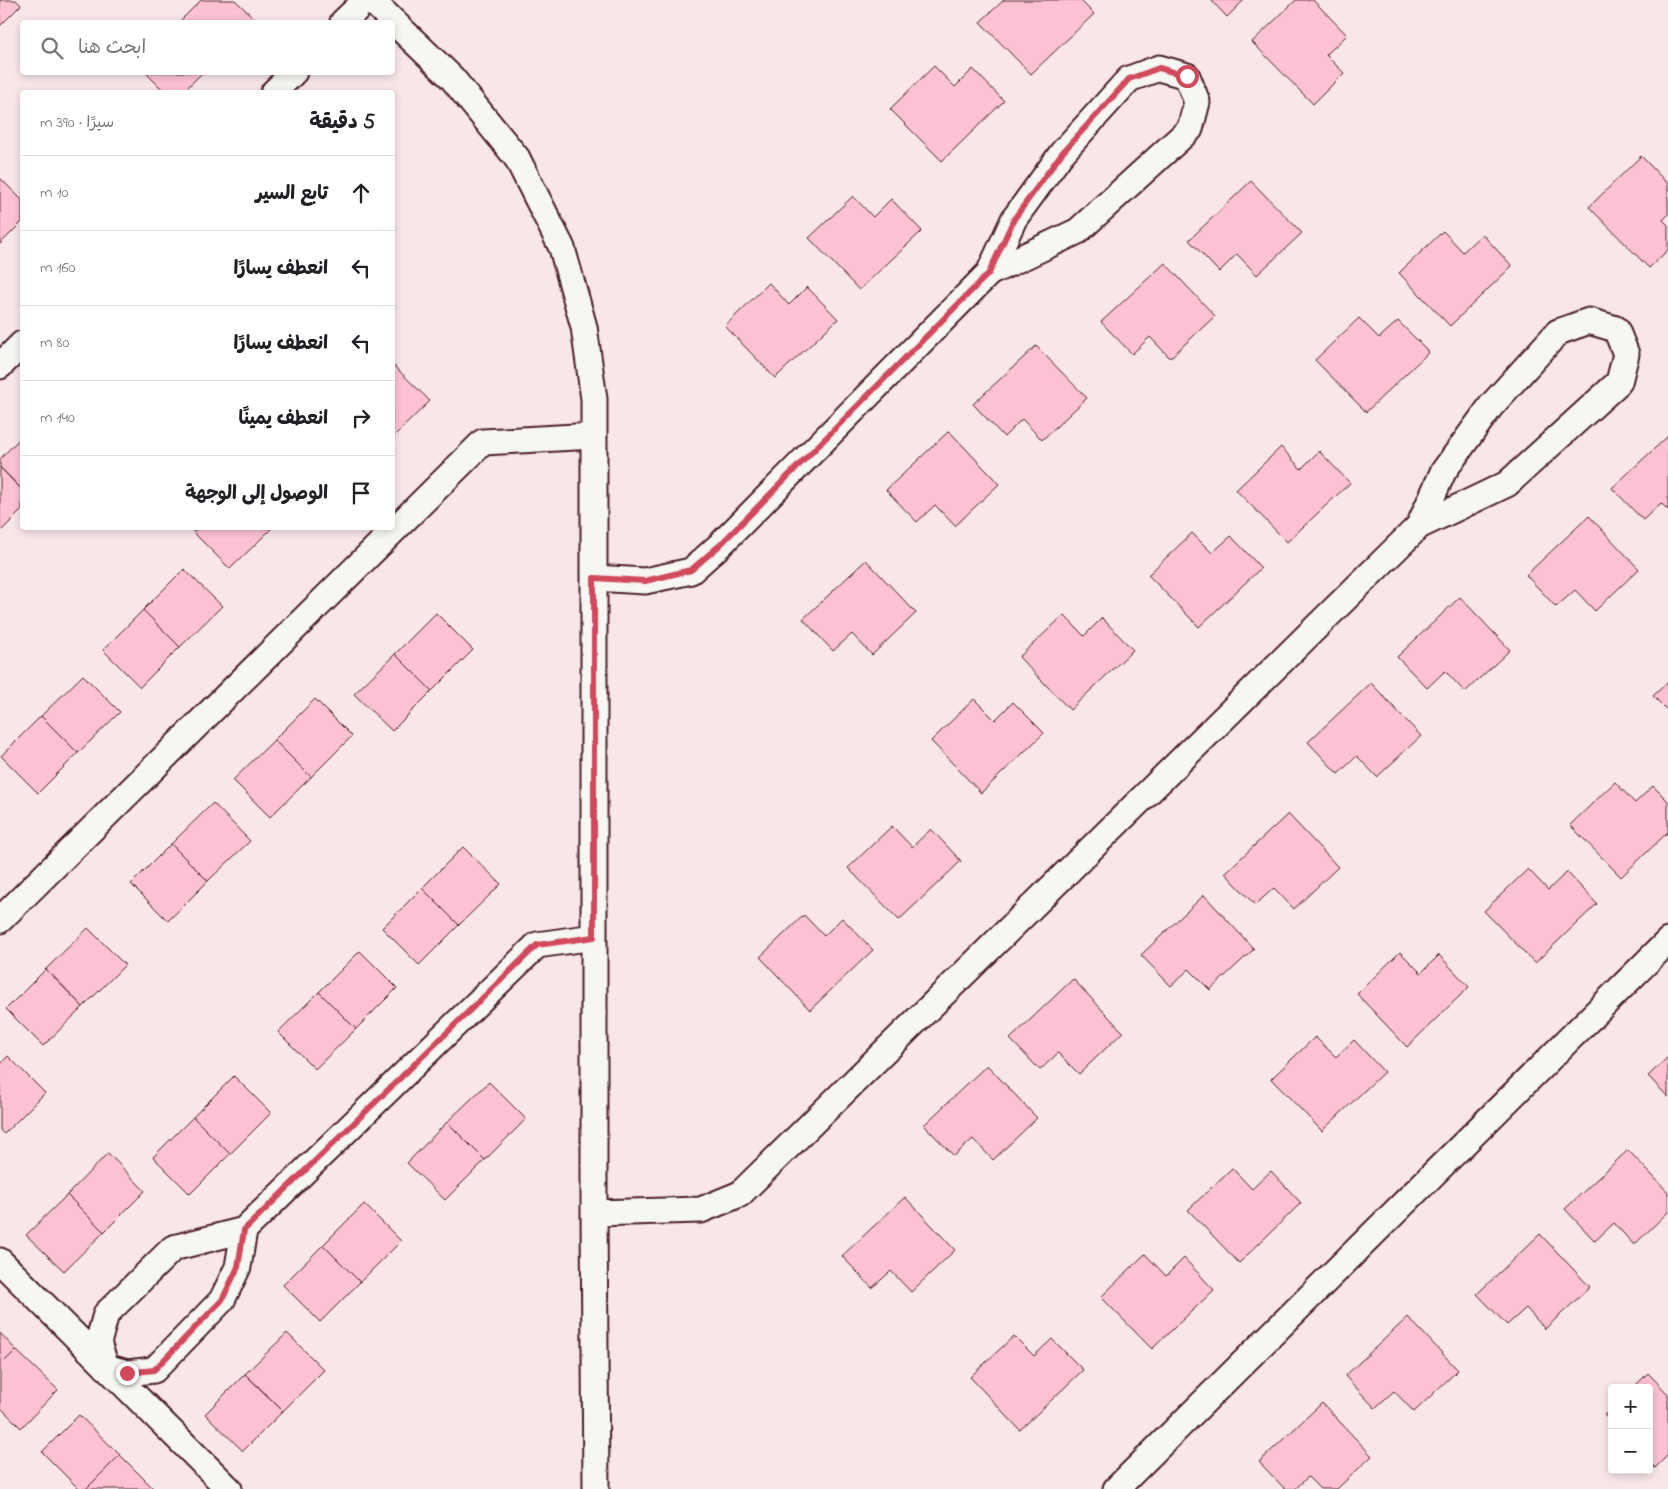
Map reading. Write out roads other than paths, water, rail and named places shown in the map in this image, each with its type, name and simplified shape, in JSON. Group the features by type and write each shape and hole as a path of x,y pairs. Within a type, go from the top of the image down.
{"street":[{"path":"346,20 366,0"},
{"path":"371,0 392,20"},
{"path":"395,23 452,78 517,158 562,248 584,327 594,399 596,1489"},
{"path":"594,578 645,581 691,570 727,538 989,273 1014,219 1062,153 1129,79 1159,68 1187,76 1196,102 1190,129 1078,231 989,273"},
{"path":"276,90 291,75"},
{"path":"594,1213 701,1210 740,1194 1419,526 1507,484 1619,382 1626,354 1616,329 1589,321 1558,332 1491,406 1443,472 1419,526"},
{"path":"0,366 20,346"},
{"path":"395,529 483,442 594,436"},
{"path":"0,920 394,530"},
{"path":"106,1367 98,1343 106,1314 173,1248 244,1230 537,945 594,937"},
{"path":"1116,1489 1668,941"},
{"path":"106,1367 127,1373 154,1370 222,1300 238,1267 244,1230"},
{"path":"0,1261 229,1489"}]}
